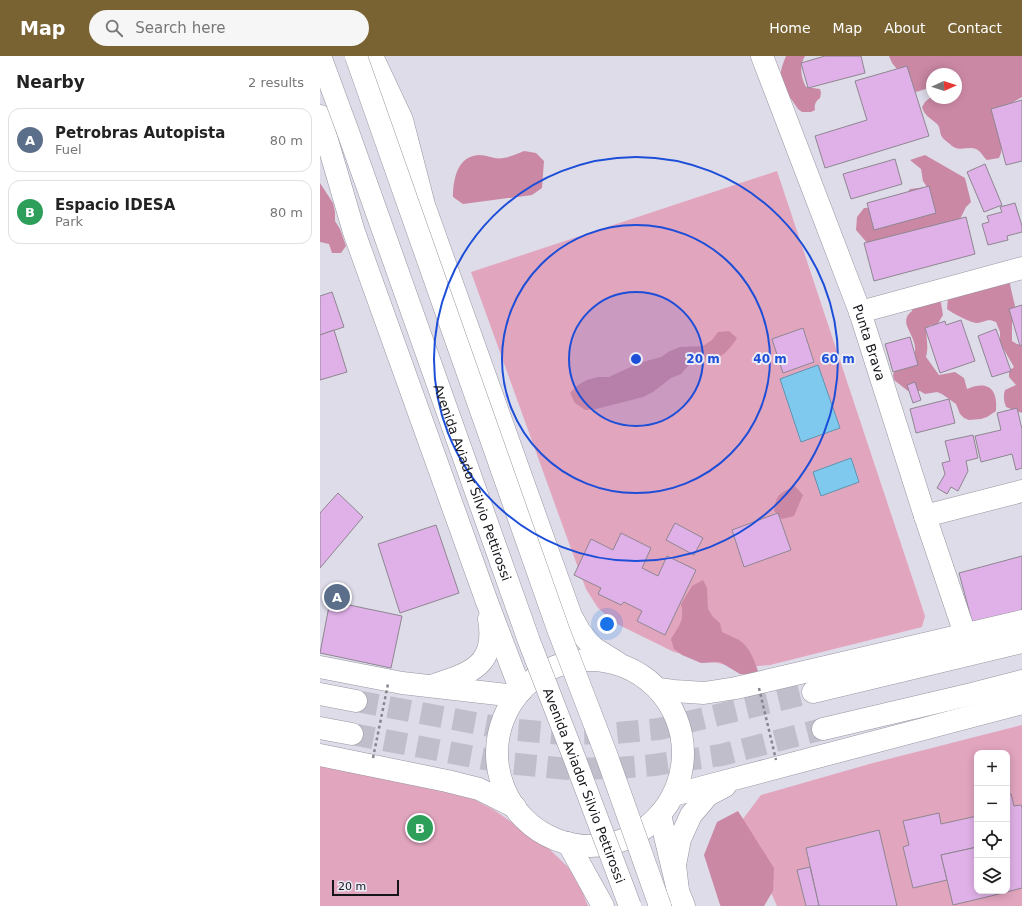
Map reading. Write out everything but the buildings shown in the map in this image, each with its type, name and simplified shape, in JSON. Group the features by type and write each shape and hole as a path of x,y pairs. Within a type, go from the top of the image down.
{"main road":[{"name":"Avenida Aviador Silvio Pettirossi","path":"320,56 529,642 577,764 630,906"},
{"path":"356,56 558,630 606,754 660,906"},
{"path":"372,56 402,120 424,205 571,616 580,632 594,648 618,663 632,669 646,678 658,689 672,707 680,728 684,751 681,774 673,796 660,815 645,828 627,838 608,844 588,846 568,843 548,836 529,823 515,807 506,792 500,776 498,754 498,743 501,727 518,694 548,669 565,663 582,660 618,663"},
{"name":"Punta Brava","path":"762,56 860,312 925,516 965,634"},
{"path":"320,116 354,232 518,694"},
{"path":"860,312 1022,268"},
{"path":"925,516 1022,491"},
{"path":"429,686 462,676 478,667 487,652 491,632 486,602"},
{"path":"658,689 704,693 736,688 1022,621"},
{"path":"813,692 1022,642"},
{"path":"320,667 429,686 518,694"},
{"path":"822,729 1022,681"},
{"path":"320,694 356,701"},
{"path":"673,796 1022,703"},
{"path":"320,728 352,734"},
{"path":"320,756 448,781 479,789 515,807"},
{"path":"681,899 675,865 680,838 691,815 708,795 744,776"},
{"path":"660,815 681,899"},
{"path":"568,843 603,906"}],"path":[{"path":"373,758 388,684"},
{"path":"759,688 776,760"}],"shaded area":[{"path":"786,56 805,56 801,68 804,83 806,87 820,89 820,98 817,100 815,110 811,112 802,112 798,109 784,89 781,73"},
{"path":"889,56 1022,56 1022,97 1005,107 1001,153 999,158 987,160 976,149 955,148 943,138 938,125 923,110 922,107 926,101 926,104 962,104 962,68 926,68 926,89 916,92 892,63"},
{"path":"524,151 536,153 544,161 542,188 532,195 463,204 453,197 455,177 458,170 461,164 472,156 479,155 500,158"},
{"path":"925,155 965,178 971,202 966,207 960,219 869,245 856,230 857,217 864,208 887,207 902,199 910,189 927,187 923,181 921,169 910,160"},
{"path":"777,171 925,616 922,627 770,665 738,668 674,652 617,624 598,608 586,589 471,272"},
{"path":"320,183 333,203 335,221 340,229 346,246 341,253 332,253 329,244 320,242"},
{"path":"1009,278 1015,306 1012,323 1012,341 1022,345 1022,413 1006,407 1004,397 1005,390 1016,385 1009,377 1009,371 1014,367 1000,343 1000,332 996,322 987,320 974,323 947,309 948,297"},
{"path":"940,297 943,315 937,325 931,325 926,328 926,357 939,375 955,372 964,378 967,389 974,386 986,386 990,388 995,397 996,411 987,417 969,420 960,414 956,404 942,394 937,392 925,394 920,391 908,391 894,380 893,375 895,369 914,357 914,343 906,321 907,316 912,311 913,305"},
{"path":"729,331 737,338 725,353 712,360 697,358 681,374 671,378 653,392 643,397 596,409 585,410 575,403 570,393 578,385 587,380 598,377 609,377 639,363 661,357 680,347 703,346 712,340 718,332"},
{"path":"795,486 803,495 794,516 782,519 774,511 776,501 782,493"},
{"path":"703,580 707,588 708,609 713,617 720,623 722,632 739,640 746,646 758,671 749,675 740,674 720,662 701,663 682,655 674,649 671,639 682,619 681,604 692,586"},
{"path":"1022,725 1022,906 777,906 740,823 761,795 873,763"},
{"path":"320,764 462,793 494,810 546,846 569,868 582,891 588,906 320,906"},
{"path":"738,811 774,868 773,891 764,906 721,906 704,855 717,822"}],"water":[{"path":"818,365 840,428 801,442 780,379"},
{"path":"851,458 859,482 821,496 813,472"}],"tunnel":[{"path":"356,701 507,729 562,734 616,733 659,729 813,692"},
{"path":"352,734 506,763 568,769 618,768 654,765 721,755 823,729"}],"place":[{"name":"Petrobras Autopista","path":"337,597"},
{"name":"Espacio IDESA","path":"420,828"}]}
